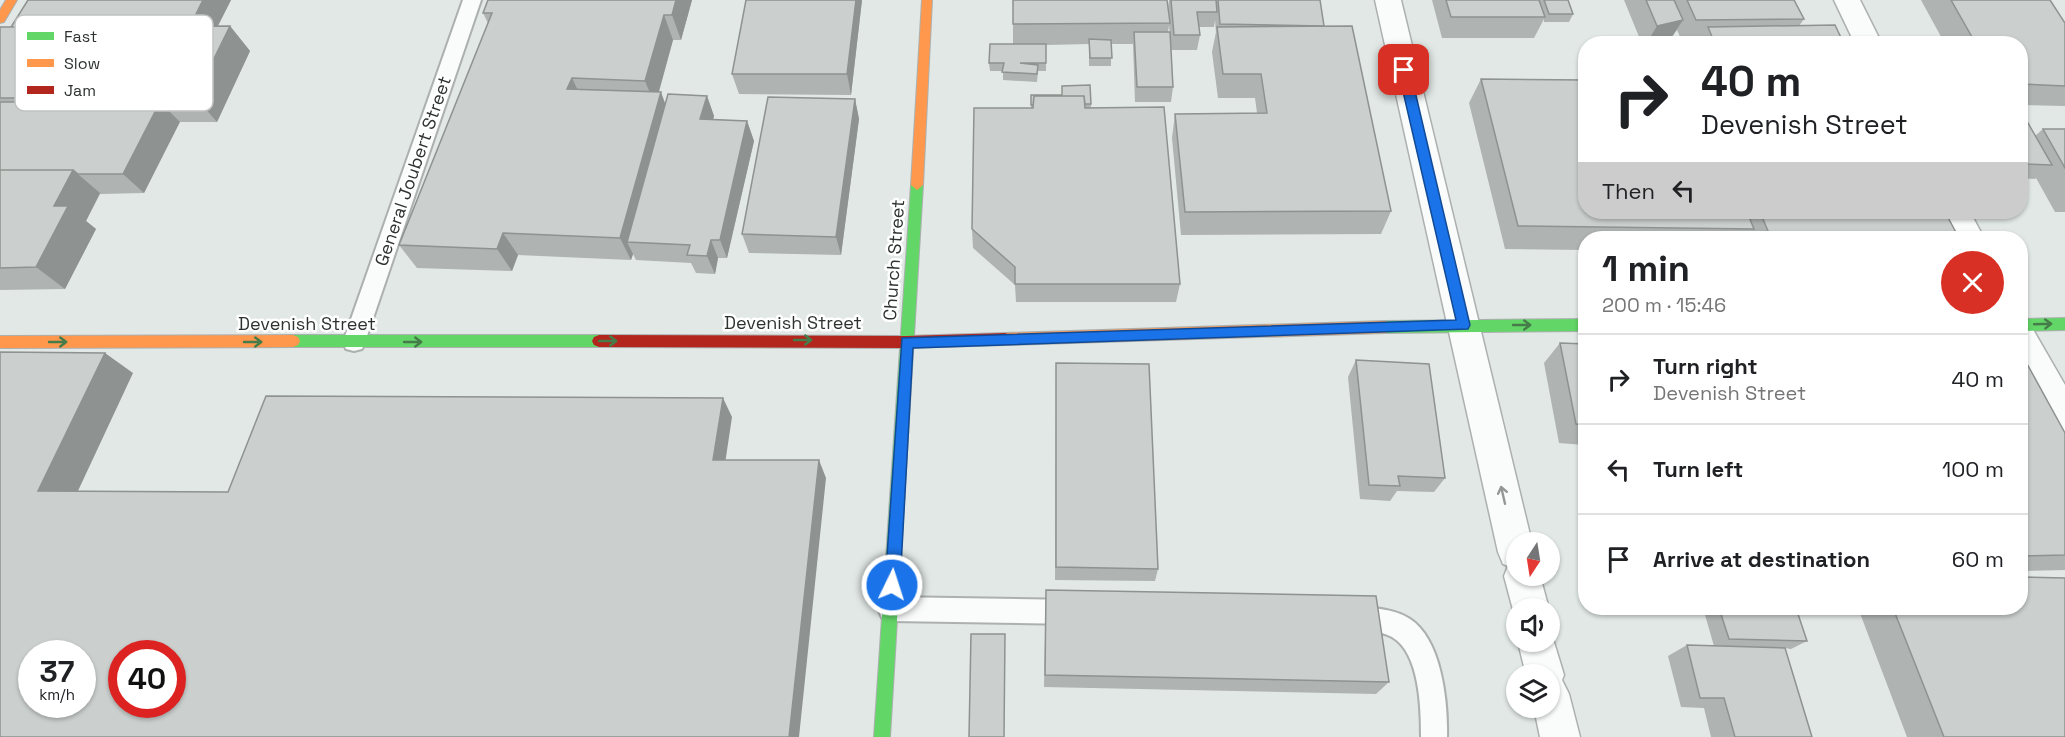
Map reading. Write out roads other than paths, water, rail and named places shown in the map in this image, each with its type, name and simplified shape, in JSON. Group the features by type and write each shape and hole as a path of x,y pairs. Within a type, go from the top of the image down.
{"main road":[{"path":"0,19 12,0"},
{"name":"Church Street","path":"882,737 927,0"},
{"path":"2028,325 2065,324"},
{"name":"Devenish Street","path":"0,342 841,340 906,342 1464,325 1578,325"}],"street":[{"path":"1388,0 1511,532"},
{"path":"1847,0 1865,36"},
{"path":"2028,350 2065,417"},
{"path":"1556,718 1560,737"}],"lane":[{"name":"General Joubert Street","path":"354,342 472,0"},
{"path":"891,609 1095,612"},
{"path":"1322,615 1387,622 1404,630 1418,646 1426,665 1434,737"}]}
